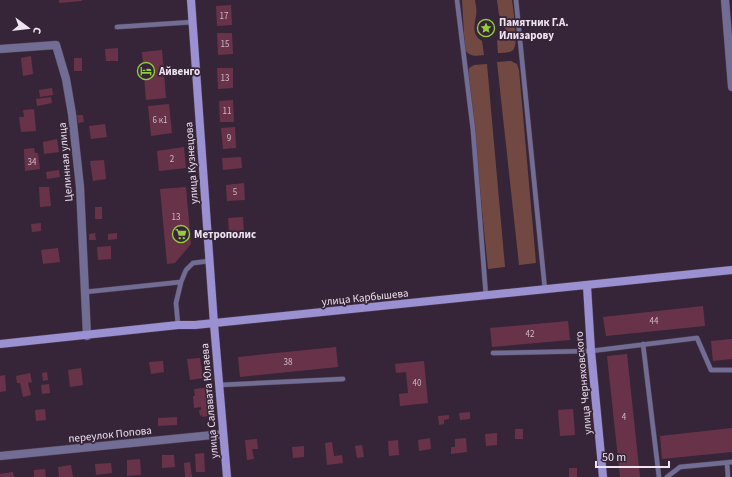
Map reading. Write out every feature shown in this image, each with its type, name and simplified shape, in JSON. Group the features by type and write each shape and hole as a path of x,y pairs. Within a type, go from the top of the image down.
{"main road":[{"name":"улица Кузнецова","path":"191,0 214,324"},
{"name":"улица Карбышева","path":"0,344 178,326 214,324 732,270"},
{"name":"улица Черняховского","path":"587,286 591,351 603,477"},
{"name":"улица Салавата Юлаева","path":"214,324 228,477"}],"street":[{"path":"725,0 732,87"},
{"name":"Целинная улица","path":"0,49 56,45 66,79 72,114 80,186 87,336"},
{"name":"переулок Попова","path":"0,456 223,434"}],"lane":[{"path":"457,0 473,130 486,296"},
{"path":"516,0 545,290"},
{"path":"117,27 193,22"},
{"path":"178,326 176,303 181,282 186,270 193,263 209,261"},
{"path":"85,292 181,282"},
{"path":"493,353 591,351 697,338 711,370 732,370"},
{"path":"643,344 659,477"},
{"path":"219,385 343,379"},
{"path":"667,477 680,467 729,463 728,477"}],"shaded area":[{"path":"462,0 475,0 476,12 474,30 479,39 482,41 484,55 471,55 465,50"},
{"path":"497,0 512,0 516,41 515,47 512,51 498,53 497,41 502,36 505,29 504,21 499,15"},
{"path":"511,61 517,64 519,70 536,263 519,265 497,62"},
{"path":"487,64 505,267 488,269 468,73 469,68 474,65"}],"building":[{"path":"59,0 82,0 82,1 59,3"},
{"path":"231,5 232,25 217,26 216,6"},
{"path":"217,33 232,33 233,54 218,55"},
{"path":"118,48 118,61 106,61 105,49"},
{"name":"Айвенго","path":"162,50 166,98 146,100 142,52"},
{"path":"31,56 33,74 23,76 21,58"},
{"path":"74,58 82,58 82,71 74,71"},
{"path":"217,68 233,68 233,88 218,89"},
{"path":"52,88 53,95 40,97 39,90"},
{"path":"51,97 52,103 37,106 36,99"},
{"path":"233,100 234,122 220,122 219,101"},
{"path":"169,104 172,133 151,136 148,106"},
{"path":"34,109 36,131 21,132 19,117 24,117 23,110"},
{"path":"77,115 83,115 84,122 78,123"},
{"path":"105,124 107,137 91,139 89,126"},
{"path":"235,127 236,148 223,149 221,128"},
{"path":"57,139 59,152 44,154 43,142"},
{"path":"184,147 186,168 159,171 157,151"},
{"path":"34,148 35,153 38,153 40,169 25,171 24,149"},
{"path":"241,157 242,168 223,170 222,158"},
{"path":"104,160 106,179 93,181 90,161"},
{"path":"59,170 60,177 47,179 46,172"},
{"path":"244,183 245,200 227,201 226,185"},
{"path":"39,187 49,187 51,206 40,207"},
{"path":"186,187 191,244 175,263 167,264 160,189"},
{"path":"95,207 102,207 102,219 95,219"},
{"path":"243,217 244,234 229,235 228,218"},
{"path":"41,223 41,231 32,232 31,224"},
{"path":"95,233 96,240 89,240 89,234"},
{"path":"117,233 117,239 108,240 108,234"},
{"path":"111,246 111,259 98,260 97,247"},
{"path":"58,248 60,262 43,264 41,250"},
{"path":"703,306 705,326 606,336 603,317"},
{"path":"568,321 570,340 492,347 490,328"},
{"path":"732,339 732,359 713,361 711,341"},
{"path":"336,347 338,367 240,377 238,357"},
{"path":"627,354 640,477 620,477 607,356"},
{"path":"200,358 203,378 190,380 187,359"},
{"path":"163,361 164,372 151,374 149,362"},
{"path":"424,361 428,403 400,406 399,394 408,393 406,372 396,373 395,364"},
{"path":"81,368 83,385 70,387 68,370"},
{"path":"47,372 48,380 43,381 42,373"},
{"path":"30,373 32,382 28,383 31,395 23,397 20,383 17,383 16,376"},
{"path":"5,375 6,391 0,392 0,376"},
{"path":"49,384 50,393 42,394 41,385"},
{"path":"211,387 214,415 202,417 202,415 200,416 199,410 201,410 201,407 194,408 194,389"},
{"path":"45,409 46,420 36,421 35,410"},
{"path":"573,409 575,435 560,436 558,410"},
{"path":"470,412 470,419 460,420 459,413"},
{"path":"449,415 449,419 444,420 444,424 439,425 438,416"},
{"path":"177,417 177,425 158,426 158,418"},
{"path":"732,428 732,452 662,459 660,436"},
{"path":"515,429 523,429 523,439 515,439"},
{"path":"497,433 497,445 486,446 485,434"},
{"path":"430,438 431,449 419,451 418,440"},
{"path":"466,438 467,452 451,454 451,447 455,447 455,439"},
{"path":"257,439 258,449 252,449 254,459 247,460 245,440"},
{"path":"398,440 399,455 389,456 388,441"},
{"path":"332,442 334,456 342,455 343,463 327,465 325,443"},
{"path":"362,445 364,457 357,458 355,446"},
{"path":"304,446 304,457 293,458 292,447"},
{"path":"204,453 205,472 196,472 195,454"},
{"path":"162,455 174,455 175,467 162,468"},
{"path":"140,459 141,475 127,476 127,460"},
{"path":"190,462 192,477 185,477 184,463"},
{"path":"111,463 112,473 96,475 95,464"},
{"path":"71,465 73,477 59,477 58,467"},
{"path":"569,468 577,468 577,477 569,477"},
{"path":"45,469 46,477 34,477 34,470"},
{"path":"13,472 14,477 0,477 0,474"}],"place":[{"name":"Памятник Г.А. Илизарову","path":"486,28"},
{"name":"Айвенго","path":"146,71"},
{"name":"Метрополис","path":"181,234"}]}
